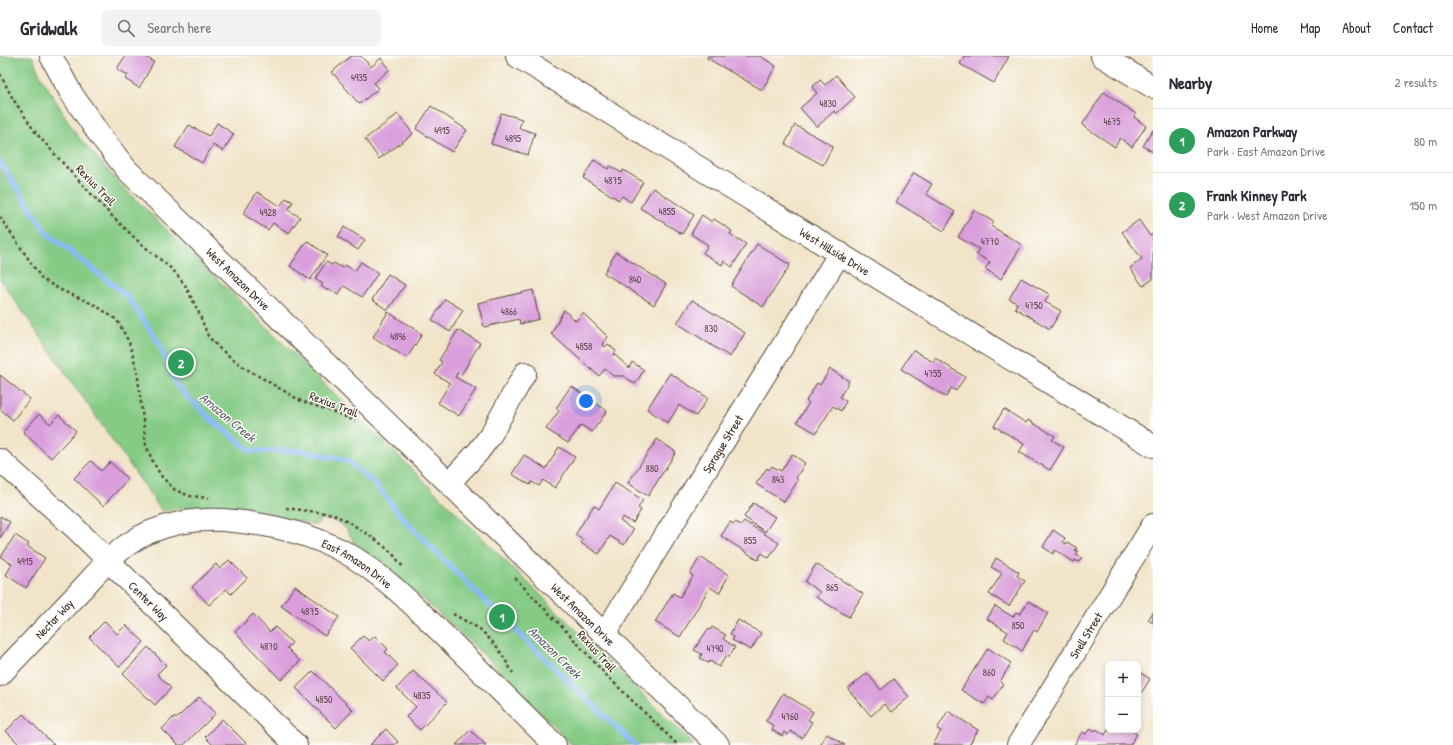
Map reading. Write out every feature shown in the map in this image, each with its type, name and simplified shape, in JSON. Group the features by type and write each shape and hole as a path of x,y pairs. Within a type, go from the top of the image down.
{"street":[{"name":"West Amazon Drive","path":"51,56 71,93 99,134 128,170 718,745"},
{"name":"West Hillside Drive","path":"518,56 1153,446"},
{"path":"1102,56 1153,87"},
{"name":"Sprague Street","path":"604,635 840,253"},
{"path":"449,483 478,452 490,436 526,373"},
{"name":"Center Way","path":"0,460 74,527 296,745"},
{"name":"East Amazon Drive","path":"108,562 128,544 144,535 169,525 196,520 217,519 244,522 304,535 331,546 377,573 555,745"},
{"name":"Snell Street","path":"1018,745 1153,525"},
{"name":"Nectar Way","path":"0,675 108,562"}],"path":[{"name":"Rexius Trail","path":"0,74 13,99 36,133 109,213 139,242 173,270 185,285 199,313 208,336 220,349 245,368 301,401 334,412 360,423"},
{"path":"0,217 42,279 61,290 95,305 117,320 129,342 137,370 146,445 153,462 162,477 175,490 190,496 210,498"},
{"path":"282,507 333,514 375,538 392,553 404,570"},
{"name":"Rexius Trail","path":"510,573 607,676 678,745"},
{"path":"447,611 480,629 498,648 517,678"}],"green space":[{"path":"0,56 32,56 40,75 76,134 120,184 694,745 572,745 485,656 399,577 355,544 345,527 331,519 322,519 316,525 251,510 201,507 162,511 0,279"}],"building":[{"path":"125,56 144,56 154,62 139,88 125,79 128,75 117,69"},
{"path":"351,56 361,56 371,67 381,58 390,69 374,83 379,88 359,104 332,72"},
{"path":"708,56 760,56 776,66 762,90 707,58"},
{"path":"964,56 1009,56 994,83 960,64"},
{"path":"836,75 855,97 836,114 834,111 817,127 800,108 817,93 812,87 820,80 825,85"},
{"path":"1104,92 1136,114 1134,117 1146,126 1132,147 1120,138 1115,147 1082,125"},
{"path":"431,106 467,130 452,152 416,129"},
{"path":"501,113 522,119 519,128 535,133 528,155 491,144"},
{"path":"398,114 413,134 379,159 365,139"},
{"path":"217,123 234,134 223,151 213,145 202,163 175,147 189,125 209,136"},
{"path":"795,125 833,146 823,165 785,144"},
{"path":"1153,130 1153,152 1143,146"},
{"path":"594,160 608,169 610,166 622,173 623,170 643,182 631,202 622,196 619,200 583,178"},
{"path":"914,173 932,184 926,194 955,212 944,231 896,202"},
{"path":"653,188 694,215 682,234 640,208"},
{"path":"257,192 280,206 286,198 293,202 288,210 300,217 289,233 273,223 268,230 243,214"},
{"path":"974,210 994,222 991,226 1022,245 1001,279 985,269 990,262 976,254 979,249 958,237"},
{"path":"702,215 712,222 714,219 732,231 730,234 746,244 732,267 724,261 722,265 703,253 708,245 691,234"},
{"path":"1139,220 1150,236 1153,234 1153,279 1143,286 1130,268 1142,259 1122,232"},
{"path":"344,227 365,240 358,250 338,237"},
{"path":"307,241 327,255 310,280 290,266"},
{"path":"757,244 790,265 763,307 731,286"},
{"path":"616,252 666,284 654,305 604,273"},
{"path":"326,262 332,265 334,263 342,268 345,265 355,271 361,262 378,273 362,297 344,286 338,295 329,289 328,291 321,286 323,284 315,279"},
{"path":"388,274 405,285 388,310 372,300"},
{"path":"1021,278 1049,294 1045,302 1061,311 1050,329 1015,308 1017,303 1009,299"},
{"path":"533,290 539,319 520,324 519,319 484,327 478,303"},
{"path":"445,299 463,310 450,332 432,320"},
{"path":"692,300 745,333 730,357 677,323"},
{"path":"564,310 576,321 583,313 608,337 602,344 605,347 608,344 616,351 614,354 629,368 632,362 644,370 635,384 624,376 613,376 605,369 599,376 551,334"},
{"path":"388,312 422,334 407,358 373,337"},
{"path":"458,330 480,343 461,375 458,372 455,377 476,389 459,416 438,403 450,383 435,374 442,362 439,360"},
{"path":"913,350 933,362 935,358 965,377 956,391 951,388 946,397 901,369"},
{"path":"830,369 849,381 840,397 846,401 841,411 833,406 816,433 797,422 809,403 806,401 817,383 820,385"},
{"path":"670,373 708,398 696,416 679,405 668,423 647,409"},
{"path":"0,375 30,399 13,420 0,409"},
{"path":"571,386 607,411 592,432 581,425 568,443 546,429 559,411 556,408"},
{"path":"1004,409 1026,423 1028,420 1055,436 1052,440 1064,447 1050,470 1019,452 1024,444 994,426"},
{"path":"39,414 50,424 59,415 76,431 51,458 23,432"},
{"path":"657,439 676,452 648,496 628,483"},
{"path":"559,447 575,457 555,488 543,480 539,486 532,482 530,485 512,474 524,455 546,469"},
{"path":"792,454 805,463 796,478 798,480 784,502 756,484 767,468 769,470 772,466 781,471"},
{"path":"91,461 101,471 110,462 128,479 103,506 74,478"},
{"path":"615,483 643,500 638,508 641,510 633,523 623,517 620,521 633,530 624,545 610,536 599,554 581,543 583,540 575,535 594,505 599,509"},
{"path":"753,503 775,517 765,532 744,517"},
{"path":"0,516 10,522 0,538"},
{"path":"744,521 779,543 769,558 762,553 758,560 721,536 730,522 734,524 735,522 741,525"},
{"path":"1053,530 1065,538 1063,542 1066,544 1067,542 1077,548 1075,550 1078,551 1076,555 1082,558 1079,562 1075,560 1074,562 1055,550 1053,554 1043,547"},
{"path":"15,535 29,544 27,546 45,558 26,588 6,575 12,564 1,557"},
{"path":"700,557 729,575 719,593 710,587 680,637 655,622 673,593 680,597 693,576 690,574"},
{"path":"996,558 1019,572 1017,576 1025,581 1009,606 989,594 1002,573 991,567"},
{"path":"229,560 247,578 231,594 226,589 209,605 192,587 216,564 220,569"},
{"path":"816,564 863,594 849,617 816,597 820,592 805,582"},
{"path":"295,586 339,617 325,636 281,606"},
{"path":"1029,601 1048,613 1037,632 1034,630 1022,651 1004,639 1008,632 987,619 995,606 1013,617 1016,612 1020,614"},
{"path":"1153,612 1153,623 1148,620"},
{"path":"253,614 270,632 275,627 292,643 287,648 300,661 281,680 235,632"},
{"path":"738,620 761,633 751,650 732,640 734,637 730,634"},
{"path":"105,621 117,634 126,625 144,642 119,667 89,637"},
{"path":"712,627 726,635 723,639 735,647 729,657 726,656 719,667 710,661 708,663 700,658 702,654 694,650 708,629 710,630"},
{"path":"363,636 369,641 375,636 388,649 385,652 398,665 383,681 350,648"},
{"path":"148,647 166,665 157,674 171,688 155,705 123,674"},
{"path":"988,648 1011,663 1000,682 1003,684 993,700 989,697 984,704 961,690"},
{"path":"313,671 353,710 336,728 296,688"},
{"path":"413,671 447,702 420,730 406,717 416,707 397,688"},
{"path":"867,673 881,690 894,679 909,697 891,712 884,704 871,716 848,689"},
{"path":"1141,673 1150,679 1141,693"},
{"path":"783,693 813,712 808,720 812,722 802,738 790,731 788,735 784,732 782,736 772,730 774,726 766,721"},
{"path":"199,697 216,713 184,745 178,745 162,729 174,717 176,719"},
{"path":"948,711 978,730 969,745 933,745 941,731 937,729"},
{"path":"23,714 54,745 20,745 6,731"},
{"path":"222,719 248,745 213,745 205,737"},
{"path":"1090,728 1095,731 1096,729 1105,735 1106,733 1137,734 1130,745 1074,745 1082,732 1086,734"},
{"path":"386,729 398,742 394,745 370,745"},
{"path":"470,730 486,745 456,745"},
{"path":"827,734 845,745 820,745"}],"waterway":[{"name":"Amazon Creek","path":"0,162 46,232 127,296 159,343 177,387 213,421 251,451 302,451 347,460 376,485 409,525 489,605 635,745"}],"place":[{"name":"Frank Kinney Park","path":"181,363"},
{"name":"Amazon Parkway","path":"502,617"}]}
